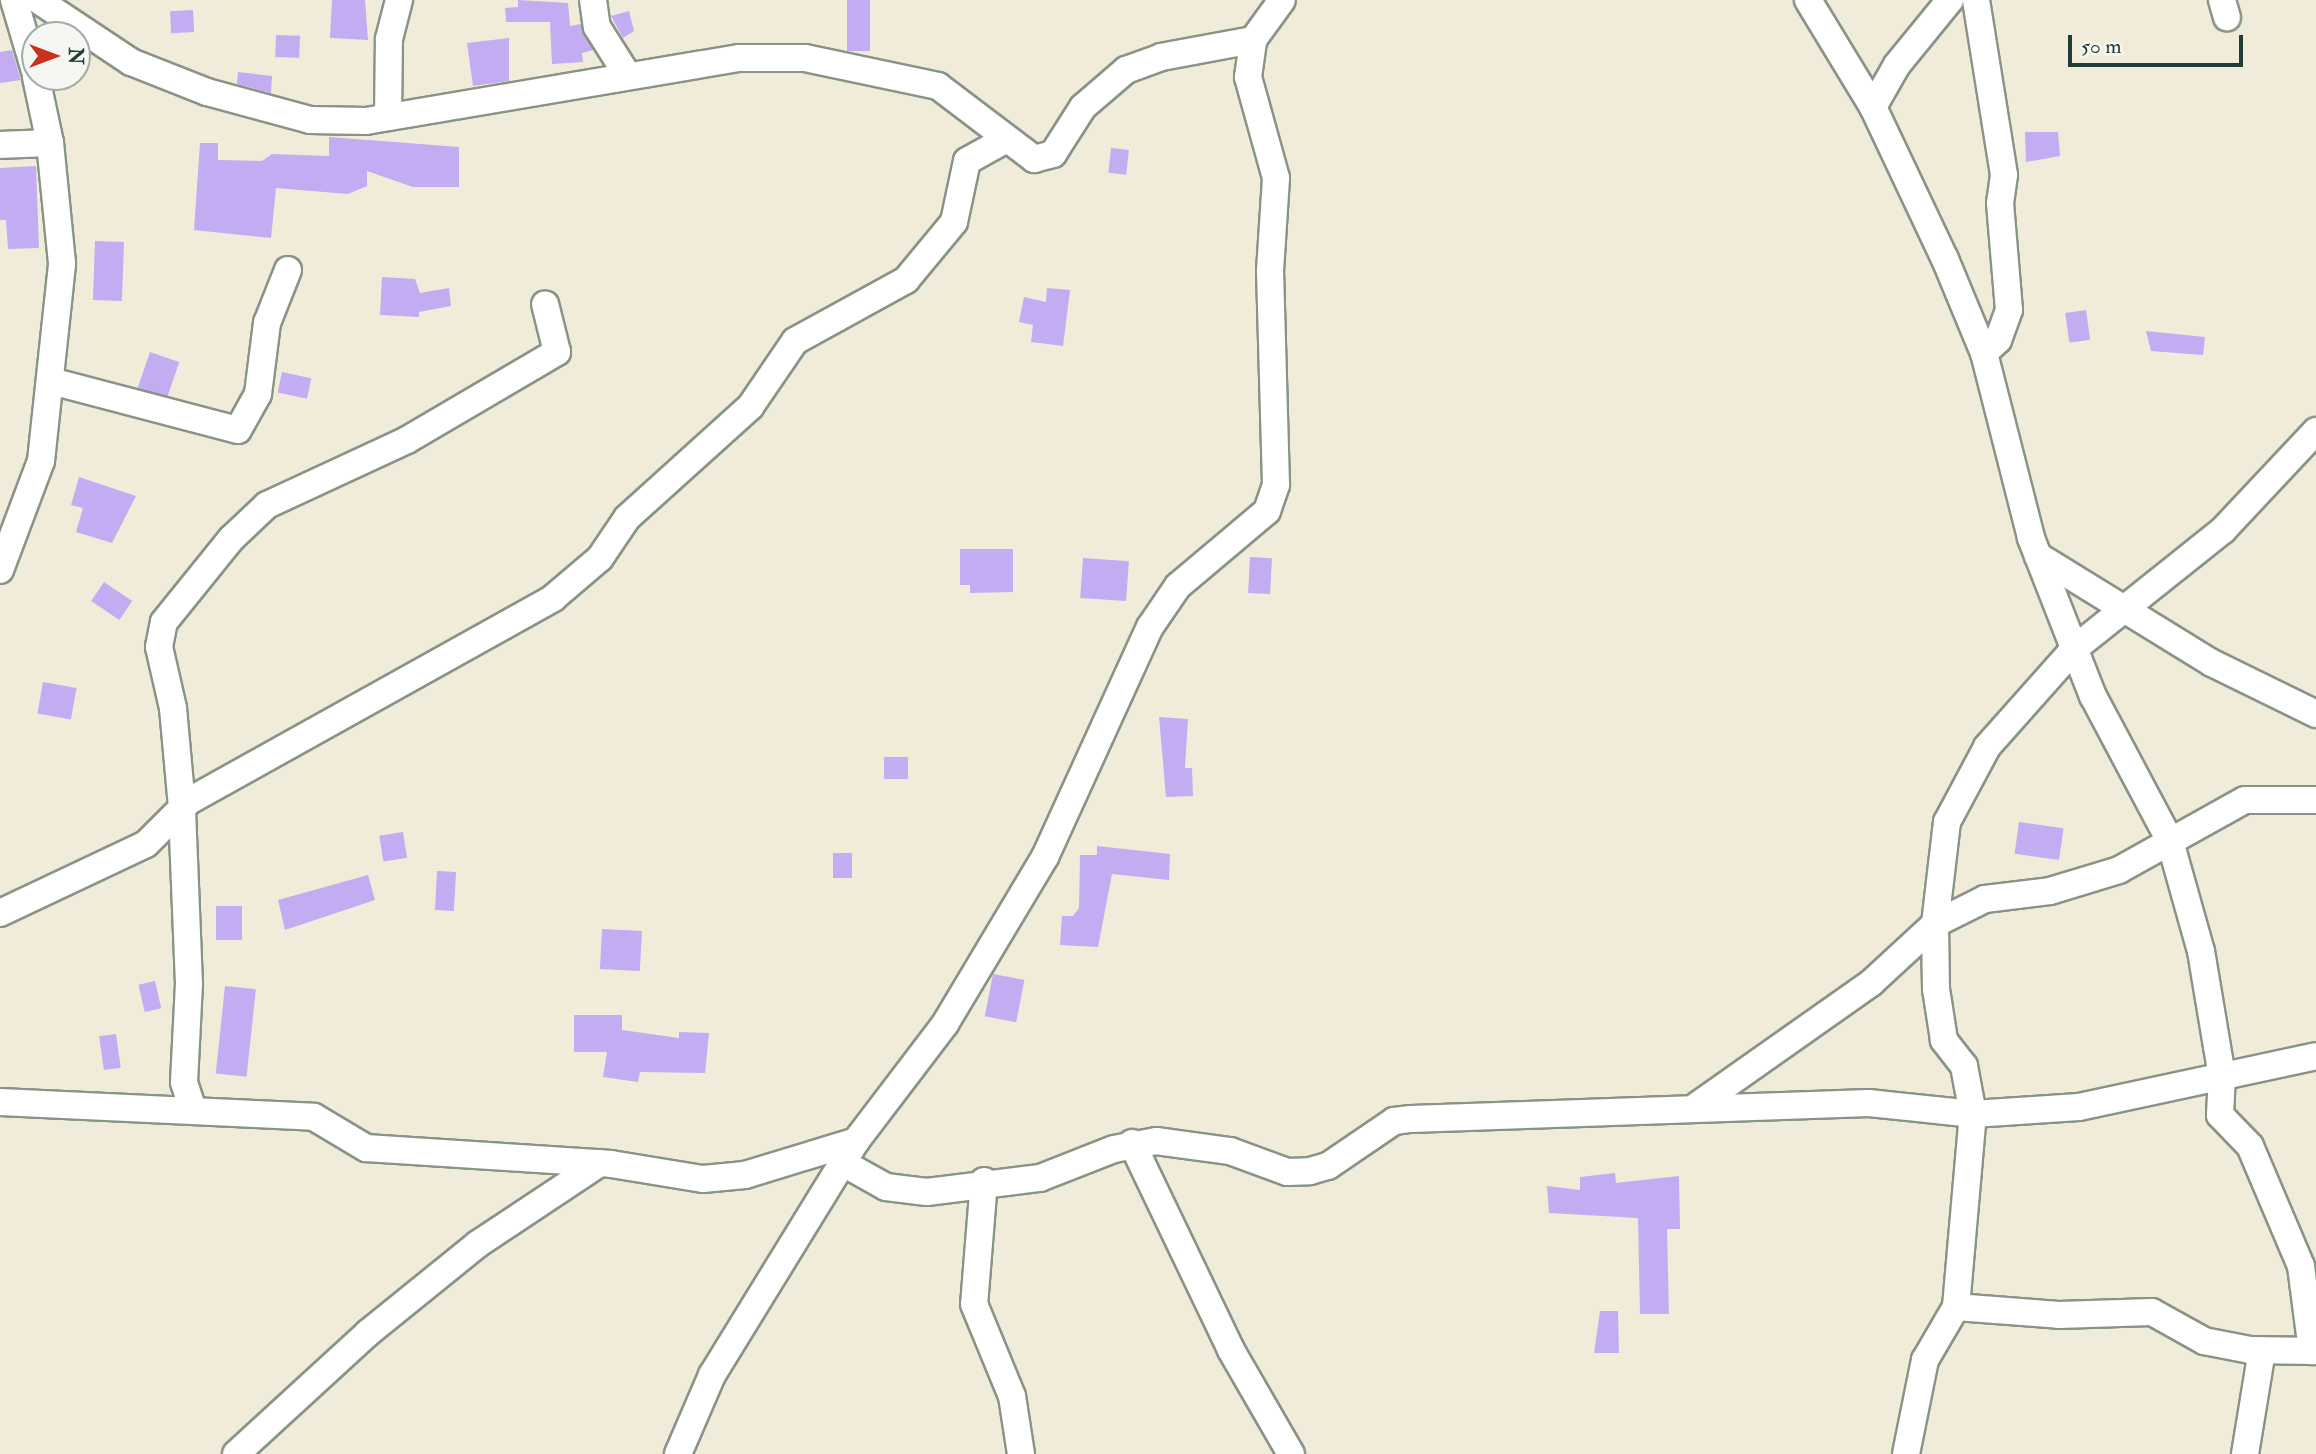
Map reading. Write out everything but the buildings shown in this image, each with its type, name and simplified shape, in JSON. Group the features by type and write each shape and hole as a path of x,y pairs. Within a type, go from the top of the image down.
{"street":[{"path":"14,0 21,24"},
{"path":"38,0 106,48 207,92 310,120 388,117 738,58 805,58 920,78 1024,156 1049,157 1083,107 1126,70 1161,57 1253,40"},
{"path":"388,117 389,39 399,0"},
{"path":"593,0 597,27 628,76"},
{"path":"678,1454 712,1376 849,1152 945,1024 1045,857 1150,627 1178,586 1267,511 1276,485 1278,424 1270,271 1276,178 1250,92 1253,40 1282,0"},
{"path":"1808,0 1873,107 1984,353 2038,556 2074,649 2170,841 2202,951 2222,1076 2220,1115 2250,1146 2301,1266 2314,1351 2262,1350 2204,1341 2152,1312 2059,1315 1956,1307"},
{"path":"1873,107 1897,65 1950,0"},
{"path":"1976,0 2004,175 2000,203 2009,310 1998,340 1984,353"},
{"path":"0,570 41,461 51,381 62,233 50,143 39,91"},
{"path":"0,913 146,844 182,807 533,611 584,574 626,518 750,407 794,341 906,280 954,222 967,161 1005,140"},
{"path":"0,145 50,143"},
{"path":"51,381 238,430 258,394 267,323 288,270"},
{"path":"193,1110 184,1082 189,984 182,807 173,708 159,647 164,622 231,539 267,505 407,440 557,352 545,304"},
{"path":"1906,1454 1925,1360 1956,1307 1973,1114 1964,1066 1944,1040 1935,925 1947,822 1987,747 2074,649 2223,530 2316,431"},
{"path":"2038,556 2211,663 2316,714"},
{"path":"1698,1105 1871,983 1935,925 1985,899 2050,891 2119,870 2245,800 2316,800"},
{"path":"849,1152 886,1188 910,1192 984,1181 1040,1178 1132,1143 1230,1151 1287,1172 1310,1171 1328,1166 1394,1121 1698,1105 1869,1103 1973,1114 2079,1107 2316,1056"},
{"path":"0,1102 314,1117 366,1148 600,1163 723,1180 849,1152"},
{"path":"1132,1143 1225,1338 1291,1454"},
{"path":"236,1454 368,1333 478,1244 600,1163"},
{"path":"984,1181 974,1304 1012,1396 1021,1454"},
{"path":"2245,1454 2262,1350"}]}
